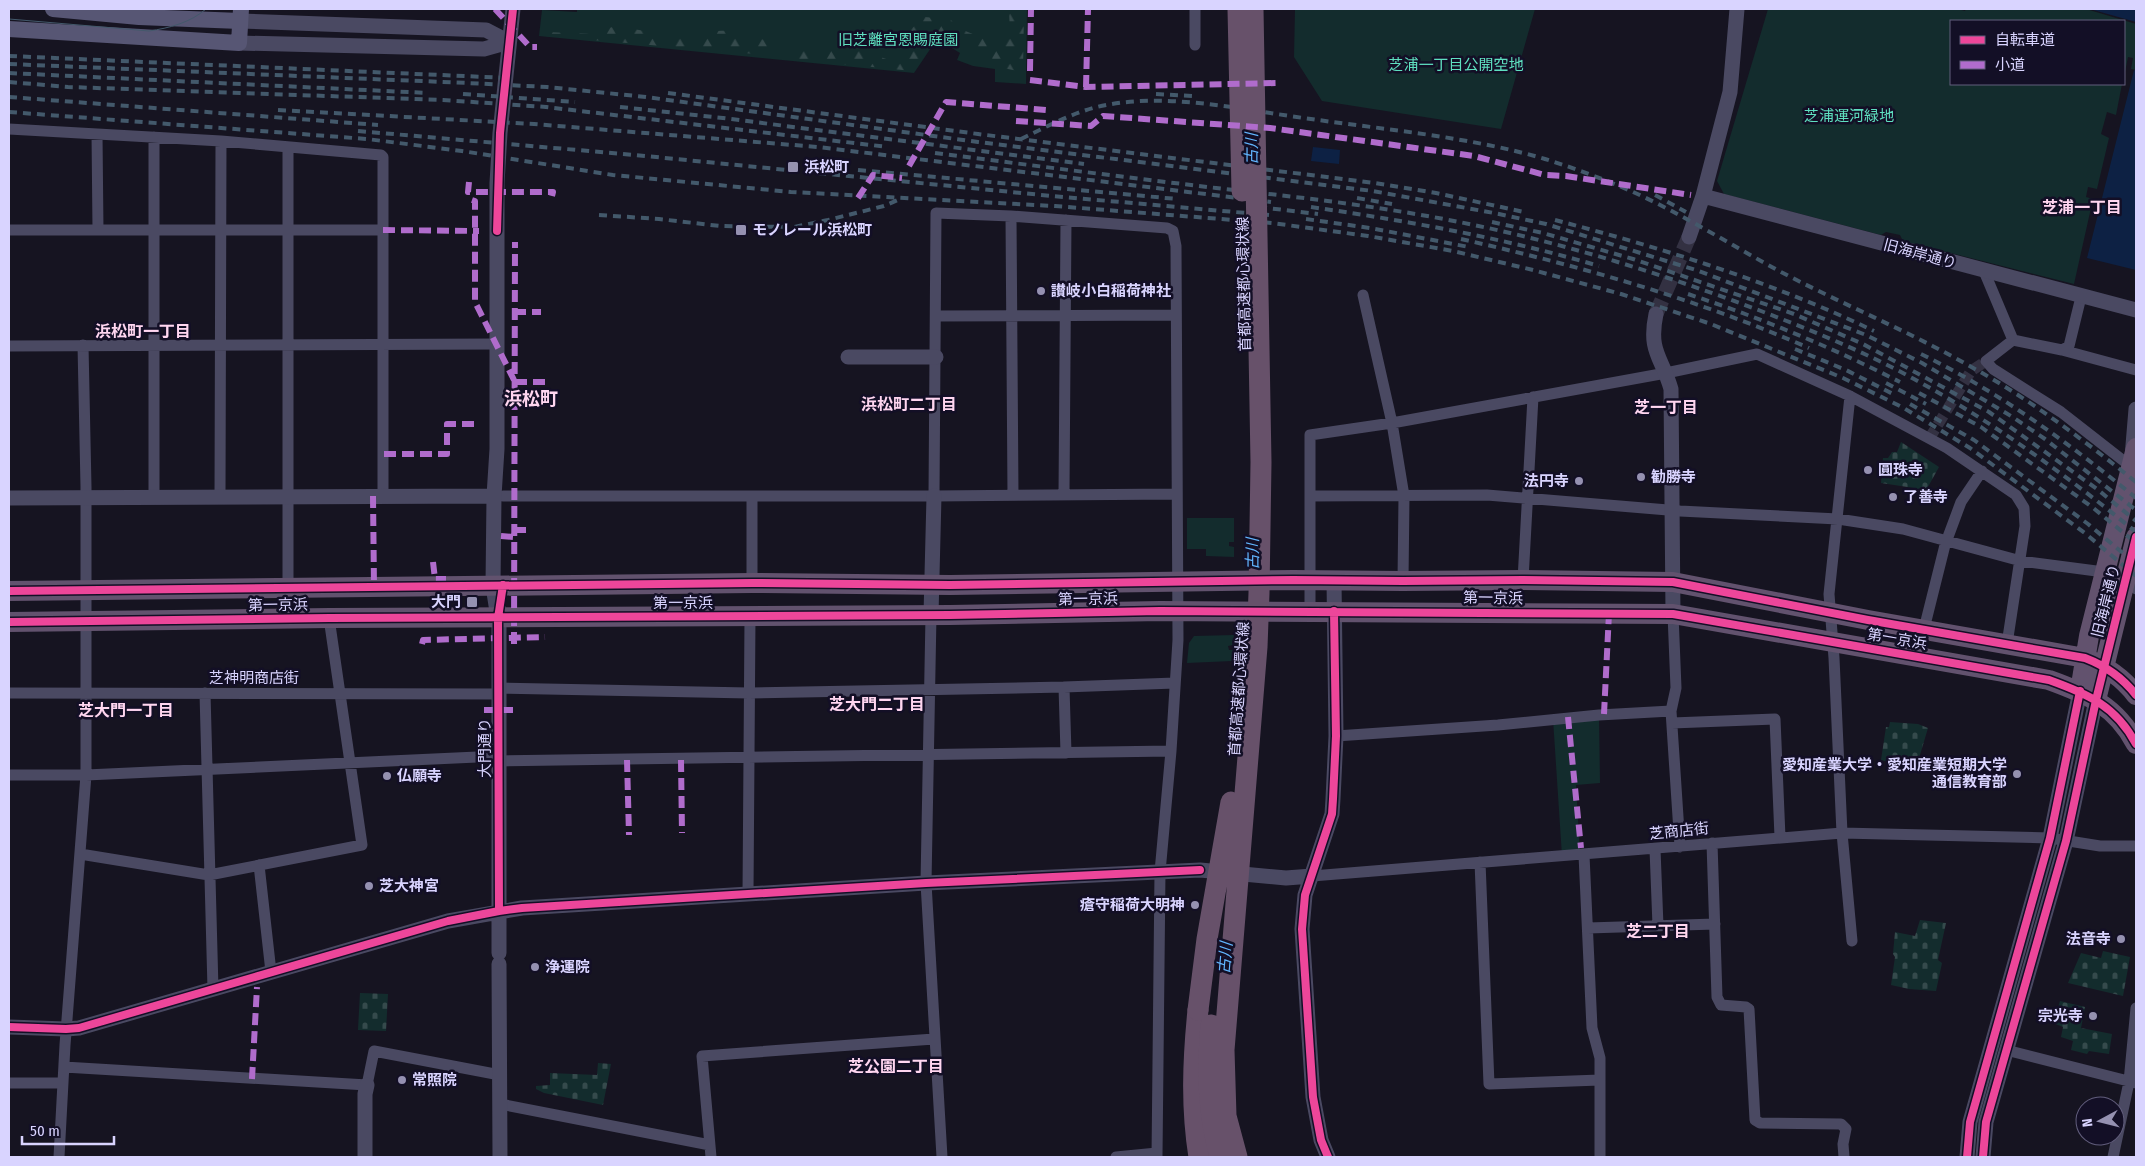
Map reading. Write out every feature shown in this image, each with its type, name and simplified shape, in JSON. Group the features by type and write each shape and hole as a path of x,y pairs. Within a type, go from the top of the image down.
{"highway":[{"name":"首都高速都心環状線","path":"1220,1157 1211,1117 1208,1073 1243,644 1247,531 1239,56 1234,9"},
{"path":"1238,9 1239,56"},
{"name":"首都高速都心環状線","path":"1237,1157 1226,1116 1223,1073 1257,647 1259,593 1260,462 1253,9"},
{"name":"首都高速都心環状線","path":"1255,93 1262,9"},
{"name":"旧海岸通り","path":"2088,695 2085,658 2104,572 2135,460"},
{"name":"旧海岸通り","path":"2088,695 2104,666 2131,584 2136,537"},
{"name":"第一京浜","path":"9,591 752,583 932,585 1274,580 1673,582 2085,658 2104,666 2119,676 2136,695"},
{"name":"第一京浜","path":"9,622 329,618 750,617 1310,610 1673,614 2049,680 2088,695 2119,718 2136,744"},
{"path":"1199,1157 1193,1114 1192,1085 1198,1010 1207,939 1230,802"}],"main road":[{"path":"9,29 239,43 232,14 139,17 53,9"}],"street":[{"name":"大門通り","path":"500,1157 496,344 498,166 513,9"},
{"path":"1195,45 1196,9"},
{"path":"1689,237 1703,196 1730,92 1737,9"},
{"path":"232,14 486,30 509,42"},
{"path":"239,43 484,49 509,42"},
{"path":"9,129 220,141 381,155 383,157 384,496"},
{"path":"97,134 98,230"},
{"path":"154,137 154,497"},
{"path":"220,141 220,497"},
{"path":"288,147 288,588"},
{"name":"旧海岸通り","path":"1703,196 2136,310"},
{"path":"942,1157 926,883 934,496 936,213 1011,216 1167,228 1173,231 1176,238 1178,611 1171,751 1160,872 1157,1155 1116,1157"},
{"path":"1011,216 1013,495"},
{"path":"1064,494 1066,220"},
{"path":"9,230 383,230"},
{"path":"1984,271 2013,340"},
{"path":"1363,295 1392,423 1404,496 1403,581"},
{"path":"2062,350 2069,346 2082,296"},
{"path":"1656,314 1652,335 1654,349 1666,373 1671,390 1673,614 1676,688 1671,711 1680,847"},
{"path":"936,316 1176,315"},
{"path":"2135,460 1993,369 1986,361 2013,340 2062,350 2136,370"},
{"path":"9,346 496,344"},
{"path":"59,1157 66,1030 86,775 86,498 83,345"},
{"path":"1310,610 1310,435 1392,423 1666,373 1757,354 1850,396 1947,448 2016,495 2024,508 2026,526 2007,644"},
{"path":"848,357 936,357"},
{"path":"1850,396 1838,519 1828,594 1842,833 1852,942"},
{"path":"1523,580 1532,397"},
{"path":"2135,460 2136,409"},
{"path":"1924,629 1947,540 1961,502 1982,472"},
{"path":"9,498 1176,494"},
{"path":"1310,496 1487,495 1756,516 1838,519 1902,529 2021,561 2104,572 2131,584"},
{"path":"752,496 752,583"},
{"path":"1328,1157 1321,1140 1313,1097 1302,929 1305,895 1332,814 1336,736 1334,580"},
{"path":"748,894 750,617"},
{"path":"80,854 209,875 362,845 329,618"},
{"name":"芝神明商店街","path":"9,693 749,692 1064,687 1175,683"},
{"path":"1064,687 1066,753"},
{"path":"205,693 213,989"},
{"path":"1967,1157 1970,1122 2088,695"},
{"path":"1983,1157 1986,1122 2066,841 2088,695"},
{"path":"1336,736 1671,711"},
{"path":"1672,723 1775,719 1780,837"},
{"path":"9,775 86,775 206,768 499,758 749,759 1171,751"},
{"name":"芝商店街","path":"1312,876 1842,833 2050,838 2108,847 2136,846"},
{"path":"1712,843 1718,1002 1725,1007 1746,1007 1750,1013 1755,1120 1760,1123 1841,1124 1846,1129 1843,1144 1844,1157"},
{"path":"1655,849 1658,926"},
{"path":"1584,855 1592,1028 1600,1058 1600,1157"},
{"path":"1480,862 1489,1084 1600,1080"},
{"path":"259,865 271,972"},
{"path":"9,1027 66,1030 90,1025 448,921 522,908 926,883 1200,870 1286,878 1312,876"},
{"path":"1588,928 1715,924"},
{"path":"2113,1157 2133,1082 2136,1008"},
{"path":"711,1157 702,1056 934,1039"},
{"path":"2006,1050 2133,1082"},
{"path":"366,1157 365,1094 374,1051 500,1075"},
{"path":"64,1067 367,1084"},
{"path":"9,1083 63,1083"},
{"path":"500,1104 710,1145"}],"green space":[{"name":"旧芝離宮恩賜庭園","path":"577,9 1027,9 1026,84 995,82 995,69 973,66 957,60 960,53 937,39 914,73 539,36 542,10 577,12"},
{"path":"1009,9 1024,9 1023,72 998,67 998,61 936,36 913,71 790,59 786,54 786,47 797,50 837,48 835,54 839,56 846,47 851,46 897,63 905,63 915,46 910,30 924,17 950,19 970,33 1009,39"},
{"name":"芝浦一丁目公開空地","path":"1295,9 1535,9 1501,129 1322,101 1294,57"},
{"name":"芝浦運河緑地","path":"1768,9 1958,9 1965,11 1966,9 2086,9 2123,20 1950,20 1950,85 2122,85 2116,115 2107,112 2101,134 2109,138 2097,189 2088,187 2086,197 2093,199 2074,284 1903,241 1900,235 1886,232 1881,235 1724,194 1717,181"},
{"name":"芝浦運河緑地","path":"2125,21 2136,24 2136,70 2131,69 2133,58 2128,57 2125,72"},
{"path":"628,25 628,28 677,36 727,31 742,38 770,41 772,52 768,55 545,36 545,32 593,34 604,29"},
{"path":"1901,442 1939,467 1924,494 1914,488 1881,483 1883,458 1888,458 1892,452 1897,452"},
{"path":"1187,518 1234,518 1234,542 1229,542 1229,546 1234,547 1234,557 1206,556 1206,549 1187,549"},
{"path":"1234,635 1233,645 1228,646 1229,650 1233,650 1232,661 1187,663 1189,643 1194,636"},
{"path":"1599,715 1600,783 1576,785 1580,855 1562,856 1553,719"},
{"path":"1890,722 1918,724 1928,728 1917,765 1895,764 1881,760 1886,727 1889,727"},
{"path":"1920,920 1946,923 1938,960 1942,963 1936,991 1909,989 1891,985 1895,957 1893,954 1895,932 1915,936"},
{"path":"2103,951 2130,957 2123,996 2068,983 2081,953 2101,958"},
{"path":"360,993 388,994 386,1031 358,1030"},
{"path":"2060,1001 2085,1007 2081,1028 2112,1034 2109,1054 2089,1051 2087,1054 2071,1050 2073,1041 2061,1037 2063,1027 2053,1023"},
{"path":"598,1063 611,1064 603,1105 544,1093 536,1089 536,1086 550,1085 550,1073 597,1075"}],"water":[{"path":"2090,9 2136,9 2136,22"},
{"path":"2134,70 2136,71 2136,270 2087,258"},
{"path":"1313,147 1340,150 1339,164 1311,161"}],"tunnel":[{"path":"1656,314 1689,237"},
{"path":"1929,439 1971,371 1986,361"}],"tram line":[{"path":"9,19 149,31 179,24 193,18 206,9"}],"railway":[{"path":"9,56 508,78"},
{"path":"9,64 547,87 646,97 978,142 1373,191 1494,213 1546,224 1699,271 1866,335 1922,363 2011,416 2045,439 2136,510"},
{"path":"9,73 428,93"},
{"path":"9,82 68,87 443,100 546,107 888,147"},
{"path":"668,93 978,134 1375,183 1436,193 1524,212"},
{"path":"463,94 575,102"},
{"path":"1156,94 1193,96"},
{"path":"9,97 378,125"},
{"path":"1021,139 1065,118 1093,108 1119,103 1174,101 1202,103 1429,135 1488,145 1545,159 1599,178 1650,200 1781,272 1897,328 1989,377 2075,434 2136,482"},
{"path":"620,107 723,118 1084,164"},
{"path":"278,110 534,124 818,147 1271,202"},
{"path":"9,112 367,139 462,151 613,175 791,192 1055,206 1272,223 1368,236 1453,251 1621,294 1711,324 1843,378 1902,407 1970,448 2086,534 2136,576"},
{"path":"358,131 635,155 1052,196 1269,215"},
{"path":"935,153 1399,211 1497,230 1611,260 1761,311 1858,351 1895,369 2001,431 2083,490 2136,532"},
{"path":"858,170 1177,199"},
{"path":"1655,195 1686,212"},
{"path":"1357,198 1392,204"},
{"path":"599,215 720,226 794,227 884,206 900,199"},
{"path":"1259,207 1318,214"},
{"path":"1311,207 1456,231 1528,247 1599,266"},
{"path":"1306,219 1370,228 1469,247"},
{"path":"1555,220 1636,242 1718,268 1797,297 1874,331"},
{"path":"1492,222 1543,233 1633,259 1794,314 1863,344 1989,412 2097,489 2136,521"},
{"path":"1461,239 1594,272 1638,285 1724,314 1809,348"},
{"path":"1688,294 1795,334 1900,382"},
{"path":"1795,349 1846,370 1895,395"},
{"path":"1921,354 1978,385 2033,420 2136,498"},
{"path":"1886,383 1926,404"},
{"path":"1919,393 1981,427 2092,507 2136,543"},
{"path":"1910,404 1974,440 2088,524 2136,564"}],"marked path":[{"path":"495,9 530,47 537,47"},
{"path":"1030,71 1031,9"},
{"path":"1086,87 1088,9"},
{"path":"1030,80 1086,87 1276,83"},
{"path":"909,166 946,102 1046,110"},
{"path":"1016,121 1091,126 1103,116 1270,128 1474,156 1545,175 1566,176 1691,195"},
{"path":"858,198 873,175 902,178"},
{"path":"469,182 468,192 553,192 552,196"},
{"path":"472,200 475,201 475,302 514,380"},
{"path":"383,230 479,231"},
{"path":"514,644 515,242"},
{"path":"514,312 541,312"},
{"path":"515,382 547,382"},
{"path":"384,454 447,454 447,424 479,424"},
{"path":"373,496 374,587"},
{"path":"515,530 526,530"},
{"path":"501,536 514,537"},
{"path":"433,562 435,579 446,579"},
{"path":"1604,714 1609,613"},
{"path":"422,644 423,640 545,637"},
{"path":"484,710 513,710"},
{"path":"1568,717 1581,848"},
{"path":"627,760 629,835"},
{"path":"681,760 682,833"},
{"path":"252,1079 257,987"}],"cycle path":[{"path":"497,231 500,133 513,9"},
{"path":"1983,1157 1986,1122 2066,841 2096,700 2136,537"},
{"path":"9,591 752,583 950,585 1293,580 1673,582 1868,620 2085,658 2113,673 2136,695"},
{"path":"499,911 498,618 503,585"},
{"path":"9,622 329,618 950,615 1160,611 1673,614 2049,680 2100,703 2119,720 2136,744"},
{"path":"1328,1157 1321,1140 1313,1097 1302,929 1305,895 1332,814 1336,736 1334,611"},
{"path":"1967,1157 1970,1122 2050,838 2080,691"},
{"path":"9,1027 79,1028 448,921 499,911 926,883 1200,870"}],"place":[{"name":"浜松町","path":"793,167"},
{"name":"モノレール浜松町","path":"741,230"},
{"name":"讃岐小白稲荷神社","path":"1041,291"},
{"name":"圓珠寺","path":"1868,470"},
{"name":"勧勝寺","path":"1641,477"},
{"name":"法円寺","path":"1579,481"},
{"name":"了善寺","path":"1893,497"},
{"name":"大門","path":"472,602"},
{"name":"愛知産業大学・愛知産業短期大学 通信教育部","path":"2017,774"},
{"name":"仏願寺","path":"387,776"},
{"name":"芝大神宮","path":"369,886"},
{"name":"瘡守稲荷大明神","path":"1195,905"},
{"name":"法音寺","path":"2121,939"},
{"name":"浄運院","path":"535,967"},
{"name":"宗光寺","path":"2093,1016"},
{"name":"常照院","path":"402,1080"}],"district":[{"name":"芝浦一丁目","path":"2082,207"},
{"name":"浜松町一丁目","path":"143,331"},
{"name":"浜松町","path":"531,399"},
{"name":"浜松町二丁目","path":"909,404"},
{"name":"芝一丁目","path":"1666,407"},
{"name":"芝大門二丁目","path":"877,704"},
{"name":"芝大門一丁目","path":"126,710"},
{"name":"芝二丁目","path":"1658,931"},
{"name":"芝公園二丁目","path":"896,1066"}],"water label":[{"name":"古川","path":"1251,149"},
{"name":"古川","path":"1252,554"},
{"name":"古川","path":"1225,958"}]}
